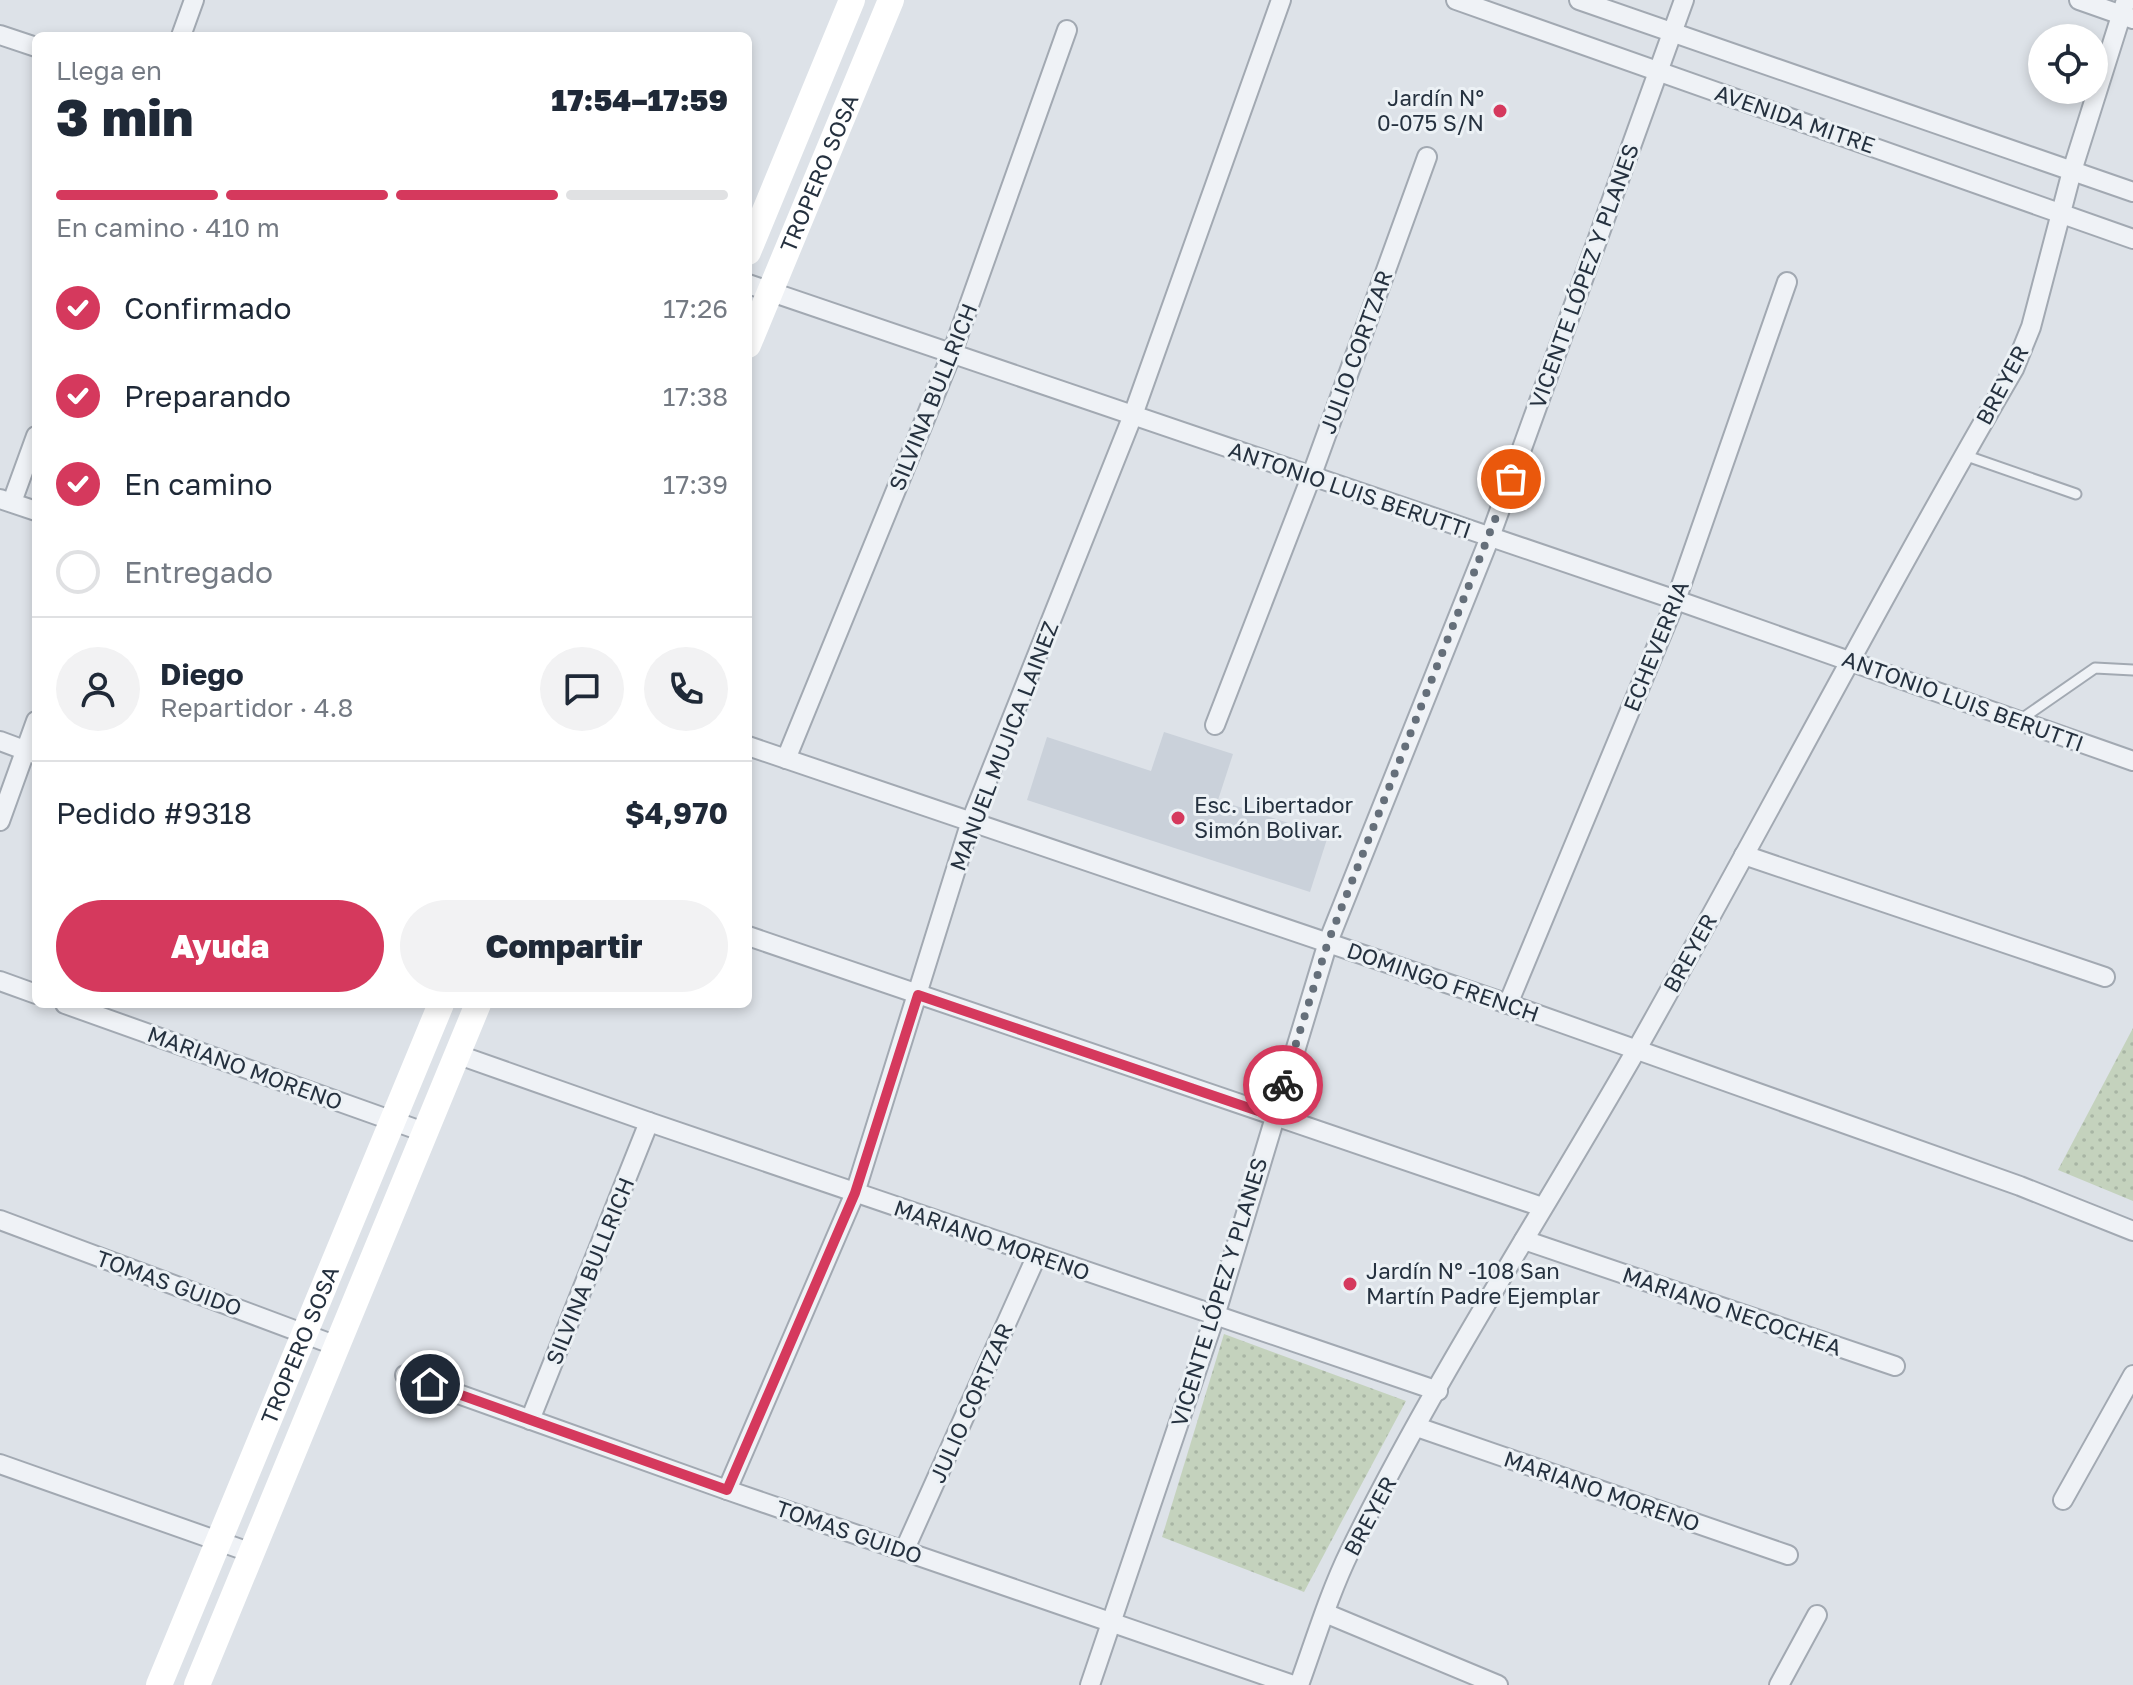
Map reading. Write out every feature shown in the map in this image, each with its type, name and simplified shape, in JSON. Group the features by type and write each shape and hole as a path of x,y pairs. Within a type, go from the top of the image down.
{"street":[{"path":"182,32 194,0"},
{"name":"TROPERO SOSA","path":"752,242 852,0"},
{"name":"TROPERO SOSA","path":"752,324 759,288 891,0"},
{"name":"MANUEL MUJICA LAINEZ","path":"727,1490 855,1193 971,821 1133,415 1281,0"},
{"name":"AVENIDA MITRE","path":"1456,0 2133,239"},
{"name":"AVENIDA MITRE","path":"1579,0 2133,192"},
{"name":"VICENTE LÓPEZ Y PLANES","path":"1090,1685 1215,1316 1328,942 1490,537 1684,0"},
{"path":"2079,0 2126,11"},
{"name":"BREYER","path":"1296,1685 1349,1554 1417,1427 1542,1207 1637,1049 1849,661 2014,369 2031,327 2072,171 2126,11"},
{"name":"SILVINA BULLRICH","path":"786,759 952,353 1067,30"},
{"path":"0,35 32,46"},
{"name":"JULIO CORTZAR","path":"1215,725 1311,477 1427,157"},
{"name":"ECHEVERRIA","path":"1508,1004 1676,600 1787,282"},
{"name":"ANTONIO LUIS BERUTTI","path":"759,288 1676,600 2133,761"},
{"path":"32,445 6,500 32,510"},
{"path":"0,741 31,752 0,821"},
{"name":"DOMINGO FRENCH","path":"752,747 1637,1049 2020,1186 2133,1231"},
{"path":"1744,855 2105,977"},
{"path":"752,937 1542,1207"},
{"path":"0,981 32,993"},
{"name":"MARIANO MORENO","path":"76,1008 424,1132"},
{"name":"TROPERO SOSA","path":"159,1685 439,1008"},
{"name":"TROPERO SOSA","path":"197,1685 476,1008"},
{"name":"MARIANO MORENO","path":"456,1054 1438,1391"},
{"name":"SILVINA BULLRICH","path":"530,1420 649,1122"},
{"name":"TOMAS GUIDO","path":"0,1220 337,1346"},
{"name":"MARIANO NECOCHEA","path":"1524,1240 1895,1366"},
{"name":"JULIO CORTZAR","path":"904,1551 1037,1255"},
{"name":"TOMAS GUIDO","path":"405,1375 727,1490 1296,1685"},
{"path":"2063,1500 2133,1375"},
{"name":"MARIANO MORENO","path":"1417,1427 1788,1555"},
{"path":"0,1464 252,1553"},
{"path":"1325,1613 1498,1685"},
{"path":"1779,1685 1817,1615"}],"lane":[{"path":"1964,455 2076,494"},
{"path":"2018,721 2095,668 2133,670"}],"shaded area":[{"name":"Esc. Libertador Simón Bolivar.","path":"1164,732 1233,754 1218,800 1328,836 1310,892 1027,800 1047,737 1151,771"}],"green space":[{"path":"2133,1028 2133,1201 2058,1170"},
{"path":"1224,1334 1406,1401 1304,1592 1162,1537"}],"way so far":[{"path":"1283,1085 1328,942 1511,479"}],"place":[{"name":"Jardín N° 0-075 S/N","path":"1500,111"},
{"name":"Esc. Libertador Simón Bolivar.","path":"1178,818"},
{"name":"Jardín N° -108 San Martín Padre Ejemplar","path":"1350,1284"}],"route":[{"path":"430,1384 727,1490 855,1193 918,995 1273,1116 1283,1085"}]}
